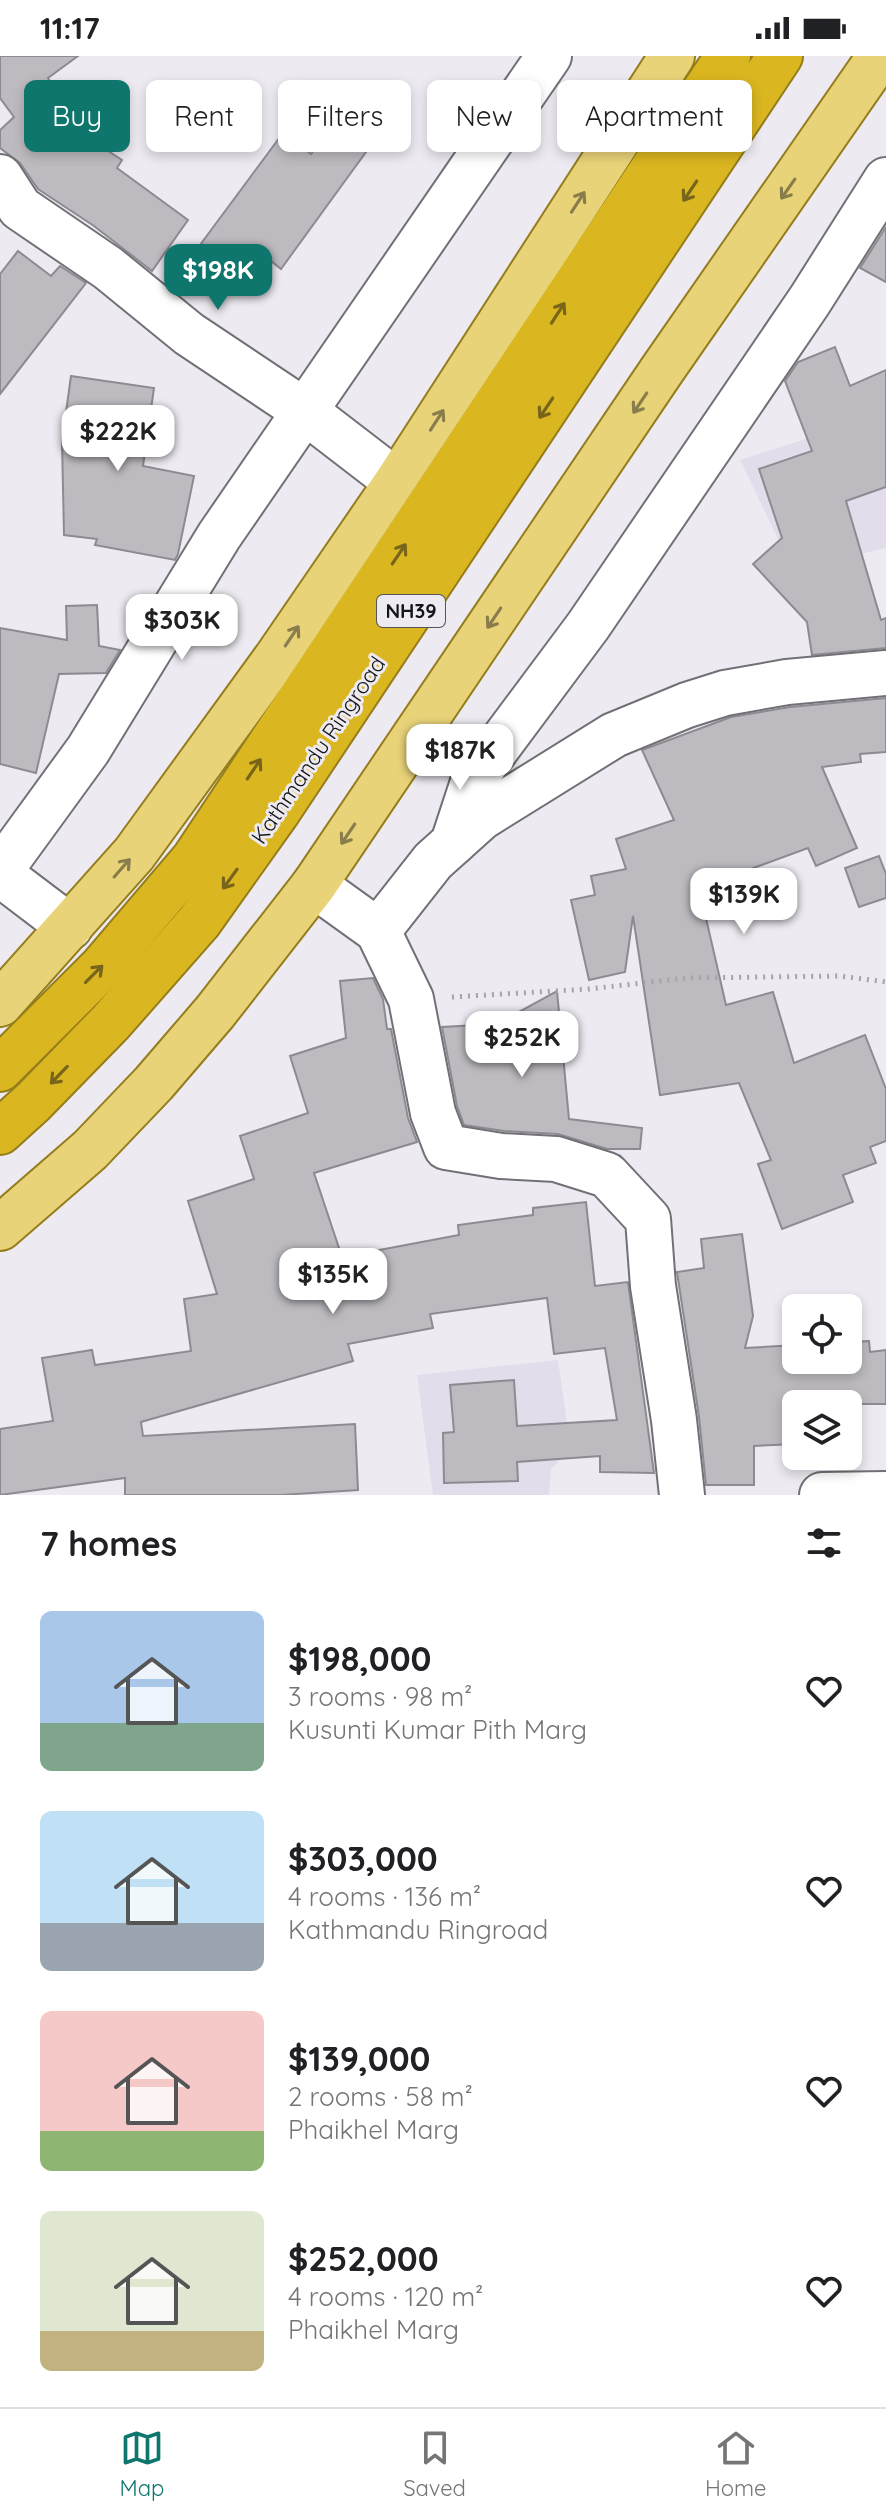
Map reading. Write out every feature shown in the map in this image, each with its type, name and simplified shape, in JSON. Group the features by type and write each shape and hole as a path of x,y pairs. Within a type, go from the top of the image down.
{"highway":[{"name":"Kathmandu Ringroad","path":"0,1069 102,967 194,859 728,56"},
{"name":"Kathmandu Ringroad","path":"0,1132 111,1022 199,922 278,811 780,56"}],"main road":[{"path":"0,1004 134,854 277,657 397,482 672,56"},
{"path":"0,1228 90,1150 154,1083 215,1012 314,885 662,370 880,56"}],"street":[{"path":"70,927 0,872 88,750 219,536 549,56"},
{"path":"453,843 474,779 588,626 810,300 886,180"},
{"path":"7,201 108,268 189,334 306,412 397,482"},
{"path":"378,931 433,861 482,817 614,735 725,693 787,682 886,673"},
{"path":"314,885 378,931 411,999 433,1113 446,1147 501,1156 556,1159 607,1175 648,1219 653,1286 682,1495"},
{"path":"822,1495 886,1494"}],"path":[{"path":"411,999 589,989 687,978 840,976 886,982"}],"shaded area":[{"path":"886,413 886,548 793,570 740,460"},
{"path":"558,1360 571,1449 551,1469 549,1495 433,1495 417,1375"}],"building":[{"path":"0,56 78,56 49,80 24,80 24,152 110,152 122,160 117,168 188,220 152,271 94,226 38,189 20,163 0,148 0,130 14,117 0,98"},
{"path":"278,140 278,152 366,152 281,269 266,257 248,280 200,245"},
{"path":"886,227 886,282 860,268"},
{"path":"18,251 51,276 60,266 86,283 0,394 0,274"},
{"path":"835,347 850,386 886,370 886,487 846,501 881,620 886,618 886,648 812,655 807,622 753,564 782,538 759,469 812,451 785,381 798,362"},
{"path":"71,376 154,388 143,466 194,476 175,560 95,545 97,539 64,535 62,441"},
{"path":"97,605 99,646 120,650 106,673 59,674 36,773 0,764 0,628 67,640 66,606"},
{"path":"886,698 886,752 860,754 861,762 822,767 857,848 816,866 808,848 699,888 726,1005 773,992 794,1063 865,1035 886,1089 886,1141 870,1147 876,1163 843,1175 853,1202 782,1229 758,1164 771,1160 739,1083 660,1095 633,916 625,972 589,980 571,900 595,895 591,876 626,869 616,839 674,820 642,750 731,717 790,707"},
{"path":"879,856 886,874 886,898 859,907 845,868"},
{"path":"373,978 383,999 408,1118 417,1142 314,1173 342,1257 459,1235 458,1225 533,1215 533,1208 586,1202 595,1286 628,1282 654,1473 600,1472 600,1456 517,1462 518,1481 444,1483 443,1433 454,1432 450,1385 514,1380 517,1426 617,1420 605,1348 554,1354 547,1298 430,1314 433,1328 348,1344 353,1361 141,1422 143,1436 355,1424 358,1490 281,1495 125,1495 125,1478 0,1495 0,1429 53,1421 42,1358 92,1350 95,1365 191,1351 184,1299 217,1294 188,1201 254,1179 240,1136 308,1113 290,1056 346,1038 340,981"},
{"path":"557,991 569,1119 642,1128 640,1149 607,1149 558,1134 464,1125 457,1106 442,1027 497,1024"},
{"path":"742,1234 753,1316 745,1348 782,1346 782,1374 862,1374 862,1341 869,1341 870,1352 886,1350 886,1404 862,1404 862,1390 782,1390 782,1445 754,1446 754,1485 706,1485 677,1272 704,1268 701,1239"}]}
